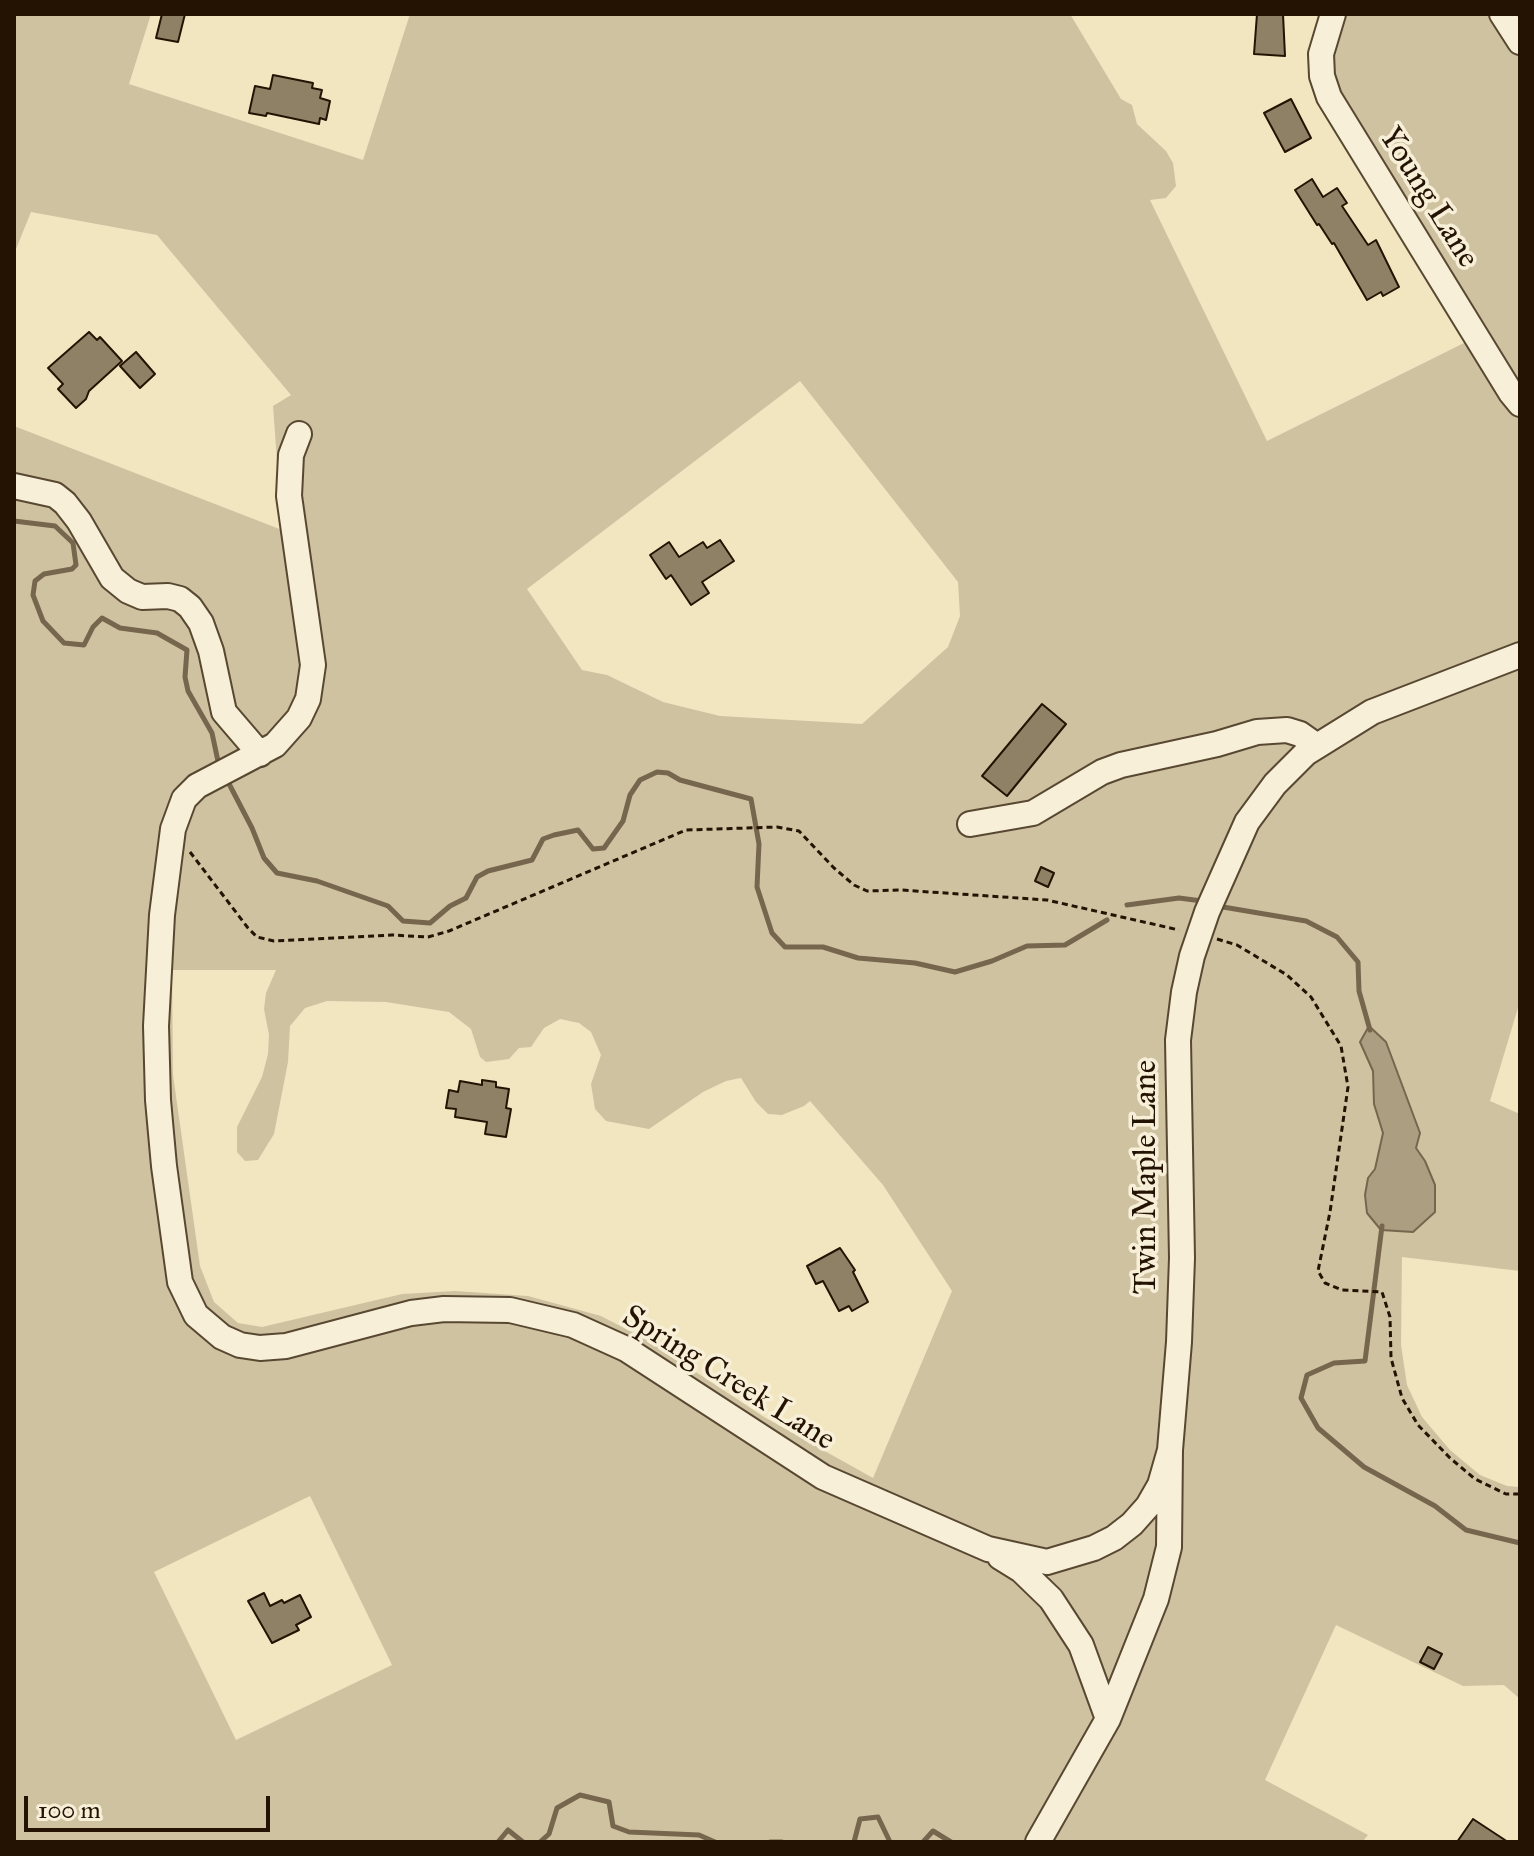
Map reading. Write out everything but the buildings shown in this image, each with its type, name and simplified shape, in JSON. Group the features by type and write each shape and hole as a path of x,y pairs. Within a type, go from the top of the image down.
{"street":[{"name":"Young Lane","path":"1333,14 1321,54 1322,76 1329,97 1520,404"},
{"path":"1502,14 1520,42"},
{"name":"Spring Creek Lane","path":"299,434 288,474 313,665 308,699 290,730 250,759 197,786 184,799 173,829 158,970 158,1100 180,1282 196,1315 209,1328 240,1345 273,1348 411,1313 444,1309 510,1310 563,1322 626,1349 823,1477 988,1549 1021,1570 1051,1599 1081,1645 1108,1719"},
{"path":"14,486 55,495 65,503 112,578 128,591 142,597 180,599 190,607 201,623 211,651 224,712 250,759"},
{"name":"Twin Maple Lane","path":"1038,1842 1108,1719 1156,1599 1169,1547 1170,1450 1182,1258 1178,1040 1184,992 1199,934 1247,822 1275,784 1306,753 1372,712 1520,655"},
{"path":"970,824 1033,813 1102,772 1121,765 1257,732 1287,730 1300,734 1317,746"},
{"name":"Spring Creek Lane","path":"988,1549 1047,1562 1094,1548 1114,1538 1148,1506 1160,1485 1170,1450"}],"path":[{"path":"173,829 248,928 257,937 274,941 392,935 428,937 449,931 666,836 686,830 777,827 799,831 834,868 854,885 867,891 901,890 1047,900 1237,945 1287,975 1311,997 1341,1046 1348,1087 1318,1271 1325,1283 1342,1290 1382,1292 1390,1317 1391,1358 1402,1398 1418,1425 1475,1479 1506,1494 1520,1494"}],"shaded area":[{"path":"14,14 151,14 129,84 363,160 410,14 1070,14 1121,99 1132,105 1137,124 1166,151 1173,163 1176,186 1166,198 1150,200 1267,441 1476,337 1329,97 1333,14 1502,14 1520,42 1520,1001 1490,1101 1520,1114 1520,1271 1402,1257 1401,1345 1407,1385 1422,1417 1450,1450 1480,1475 1507,1486 1520,1487 1520,1699 1504,1685 1463,1686 1336,1625 1265,1780 1368,1835 1362,1842 14,1842 14,426 282,530 273,406 291,395 157,235 31,212 14,254","holes":["800,381 958,582 960,616 948,647 862,724 720,716 663,702 607,675 582,670 527,589","172,970 276,970 266,993 264,1009 269,1035 268,1054 262,1077 237,1127 237,1152 245,1161 258,1160 274,1134 288,1062 290,1026 305,1008 327,1001 386,1002 449,1012 471,1029 480,1057 486,1062 509,1059 519,1048 531,1047 544,1028 560,1019 579,1023 591,1032 601,1055 591,1084 595,1109 606,1121 649,1129 703,1092 741,1078 756,1102 768,1114 782,1115 810,1101 883,1185 952,1291 873,1478 764,1417 649,1341 601,1316 528,1296 455,1291 402,1294 262,1327 238,1323 214,1302 200,1266 173,1075","310,1496 392,1665 236,1740 154,1572"]},
{"path":"1369,1026 1386,1042 1420,1133 1416,1148 1435,1185 1435,1212 1413,1232 1381,1230 1367,1213 1365,1195 1368,1178 1375,1169 1383,1133 1374,1104 1373,1071 1360,1042"}],"waterway":[{"path":"14,521 55,526 73,543 76,565 72,569 44,574 35,581 33,595 43,621 64,643 84,645 93,627 102,618 120,628 157,633 187,650 185,677 188,691 212,733 219,766"},
{"path":"226,778 264,858 277,873 317,881 388,906 403,921 430,923 450,906 466,898 477,877 488,871 532,860 543,839 554,835 578,830 593,849 604,848 623,821 630,795 640,780 657,772 751,799 759,844 757,887 772,933 785,947 823,947 858,958 915,963 955,972 1027,946 1065,945 1107,920"},
{"path":"1127,905 1179,898 1202,901"},
{"path":"1223,907 1306,921 1337,937 1358,962 1359,991 1370,1030"},
{"path":"1382,1226 1365,1361 1334,1363 1307,1375 1301,1398 1318,1428 1364,1467 1435,1506 1466,1530 1520,1543"},
{"path":"540,1842 549,1834 557,1808 580,1795 609,1802 613,1826 629,1832 699,1835 715,1842"},
{"path":"854,1842 860,1819 878,1817 890,1842"},
{"path":"498,1842 508,1830 523,1842"},
{"path":"923,1842 933,1831 951,1842"},
{"path":"770,1842 782,1842"}]}
